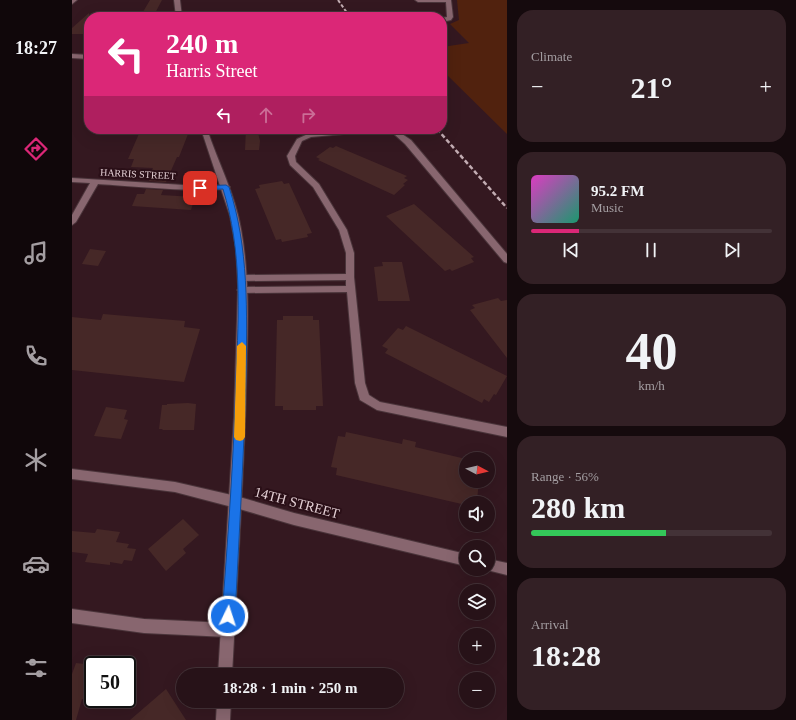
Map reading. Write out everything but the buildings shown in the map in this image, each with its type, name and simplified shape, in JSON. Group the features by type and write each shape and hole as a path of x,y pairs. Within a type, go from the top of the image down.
{"street":[{"path":"177,0 178,12"},
{"path":"418,0 448,1 450,17 447,19"},
{"path":"72,56 84,57"},
{"path":"206,134 233,210 237,230 242,278 239,450 225,668"},
{"path":"321,134 310,135 299,140 291,156 293,163 316,186 343,230 350,253 350,277 360,383 364,397 377,406 507,432"},
{"path":"399,134 408,142 507,260"},
{"name":"HARRIS STREET","path":"72,180 200,188 226,187"},
{"path":"72,222 95,182"},
{"path":"242,278 350,277"},
{"path":"242,290 351,289"},
{"name":"14TH STREET","path":"72,474 175,487 236,502 294,519 459,558"},
{"path":"495,566 507,569"},
{"path":"72,616 144,626 227,630"},
{"path":"223,720 224,708"}],"shaded area":[{"path":"457,0 507,0 507,134 447,75 447,46 469,43 450,24 459,20"}],"railway":[{"path":"338,0 346,12"},
{"path":"441,134 507,208"}],"slow traffic":[{"path":"240,437 242,346"}],"route":[{"path":"200,188 226,187 237,230 242,278 243,308 239,450 228,616"}]}
